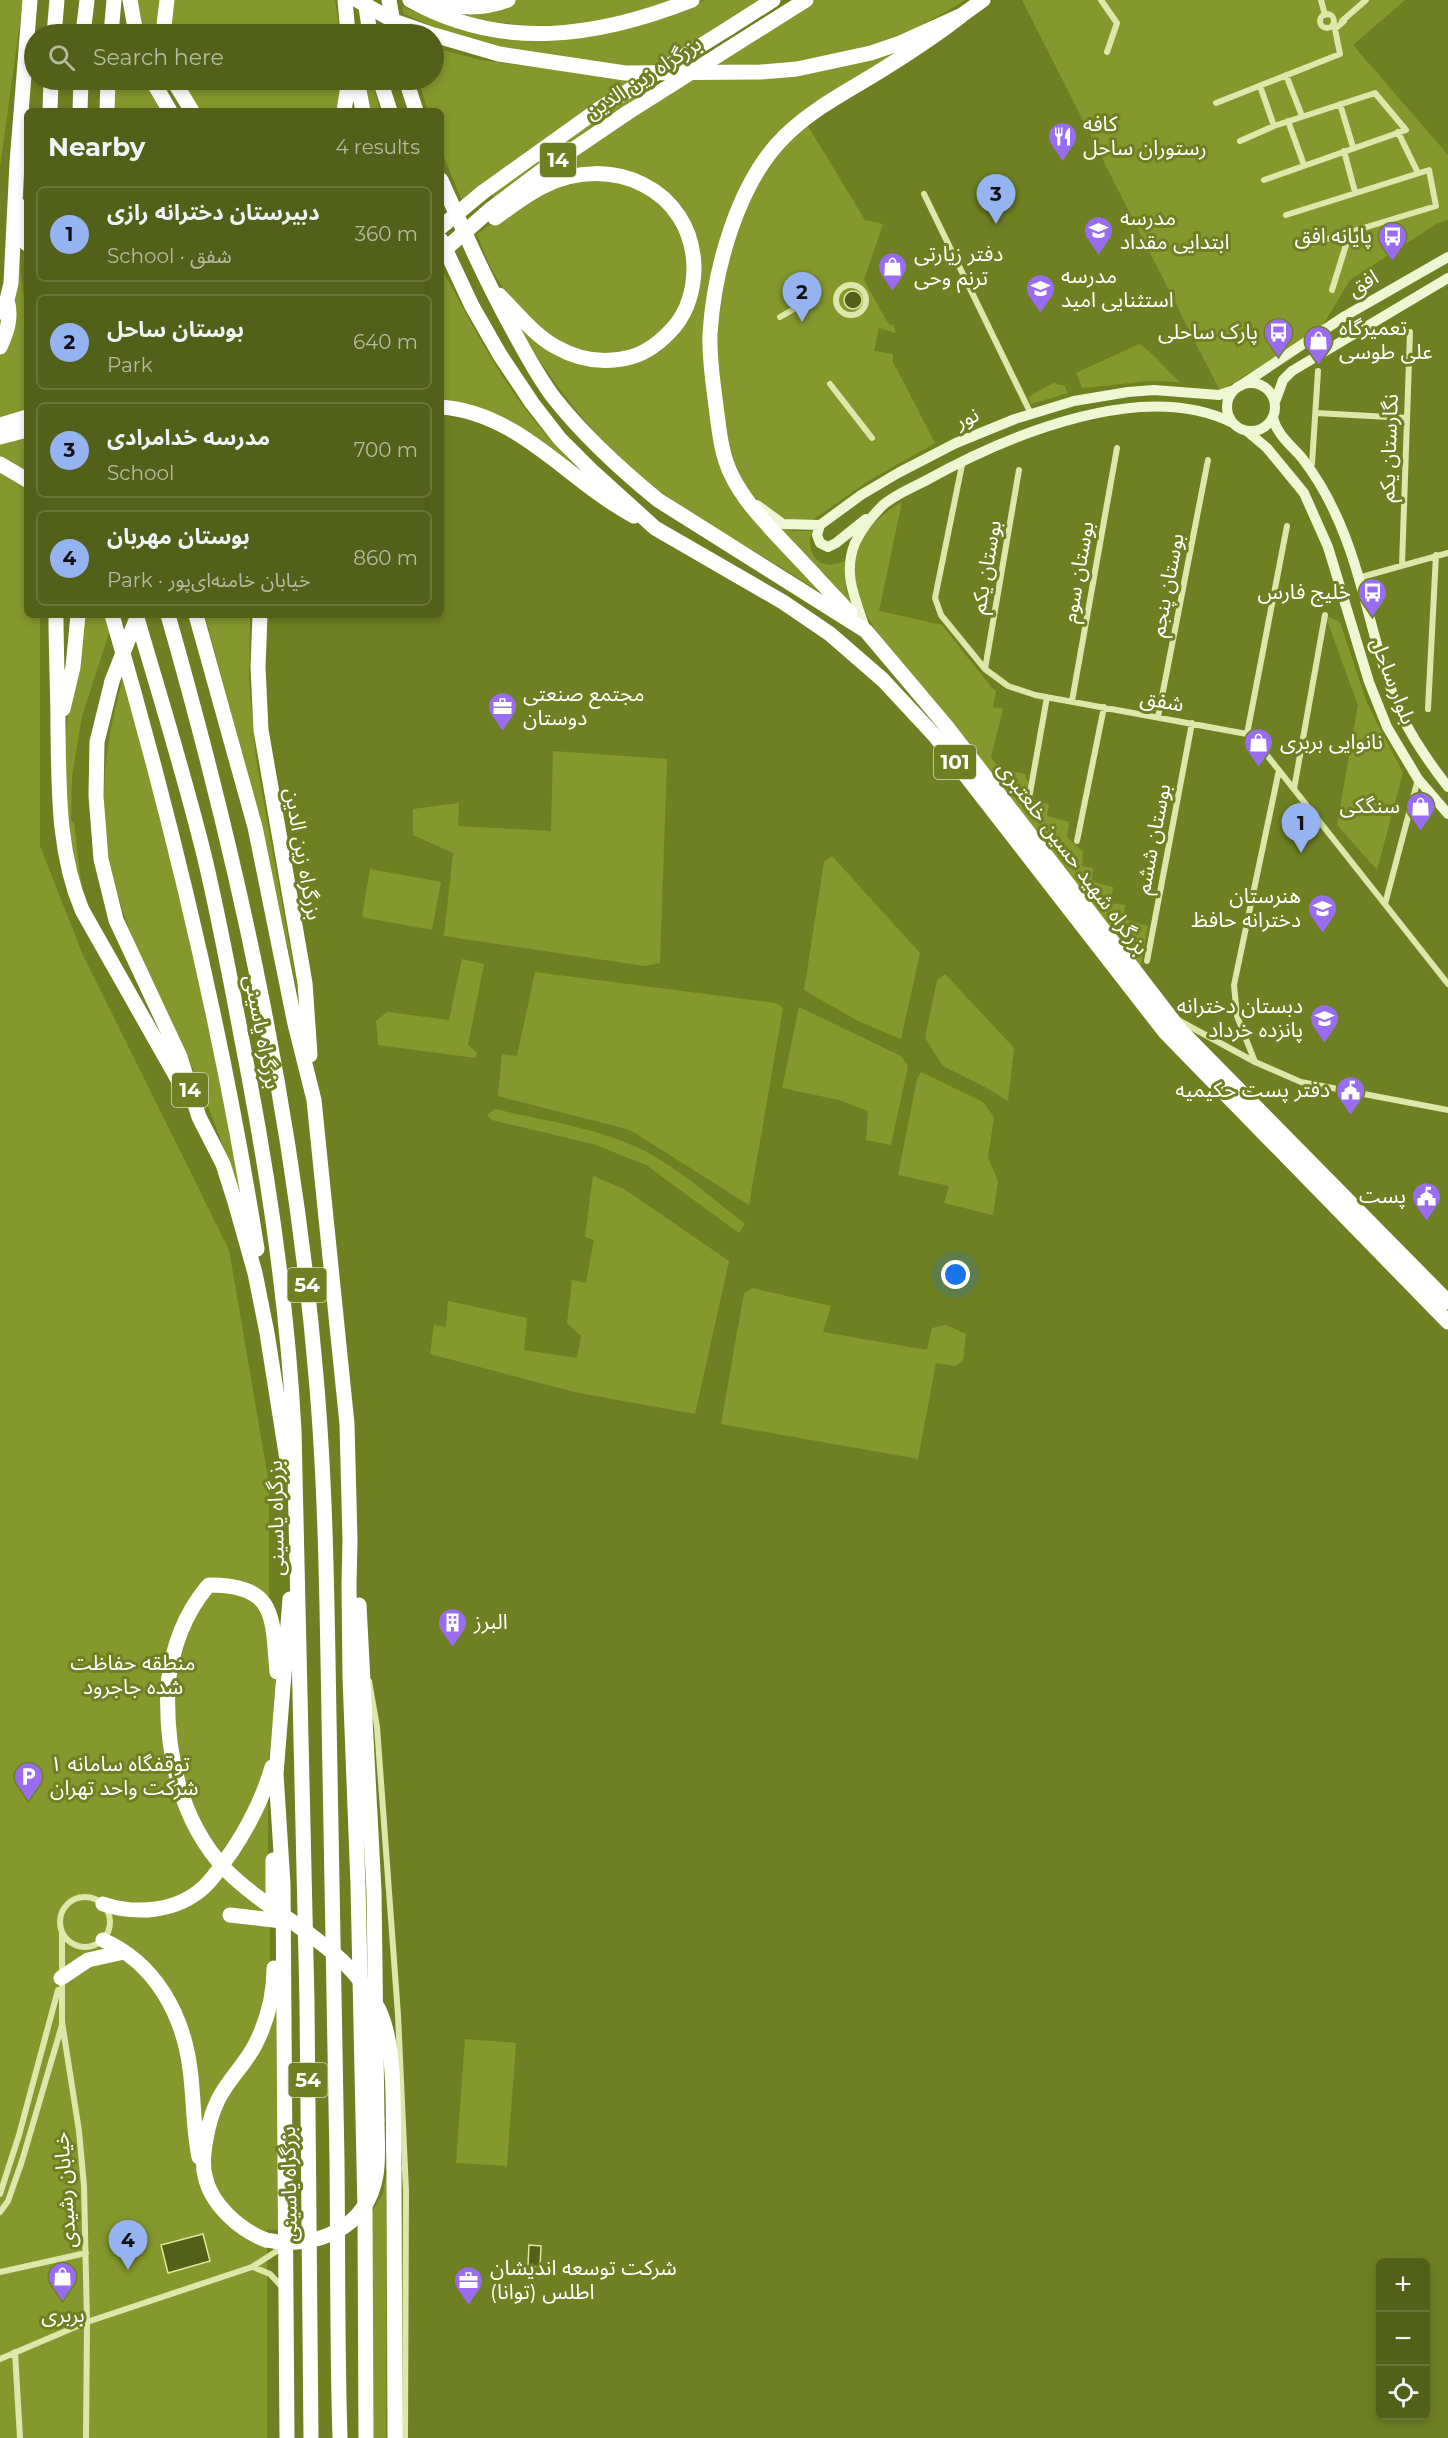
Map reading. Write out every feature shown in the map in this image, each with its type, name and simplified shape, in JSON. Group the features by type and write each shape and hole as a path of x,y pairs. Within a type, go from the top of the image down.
{"highway":[{"path":"28,24 30,0"},
{"path":"55,24 57,0"},
{"path":"84,24 87,0"},
{"path":"112,24 114,0"},
{"path":"130,0 134,24"},
{"path":"164,24 167,0"},
{"path":"345,0 347,24"},
{"path":"357,0 402,24"},
{"path":"365,0 369,24"},
{"path":"389,0 393,24"},
{"path":"410,0 445,16 470,24 508,31 551,34 584,32 619,25 692,0"},
{"path":"422,0 470,8 508,0"},
{"name":"بزرگراه زین الدین","path":"444,224 483,192 599,109 773,0"},
{"name":"بزرگراه زین الدین","path":"493,214 540,172 627,113 806,0"},
{"path":"866,631 764,521 742,493 726,462 720,438 710,336 712,313 726,247 744,195 768,156 785,136 834,98 931,40 983,0"},
{"path":"444,38 499,54 625,73 761,72 797,69 871,53 900,43 962,15"},
{"path":"0,347 9,322 10,309 4,306 14,251 17,163 24,75"},
{"path":"50,108 51,90"},
{"path":"80,108 81,90"},
{"path":"107,108 108,90"},
{"path":"158,90 168,108"},
{"path":"178,90 190,108"},
{"path":"344,108 347,90"},
{"path":"359,90 362,108"},
{"path":"383,90 389,108"},
{"path":"409,90 415,108"},
{"path":"17,163 24,220"},
{"path":"445,245 470,237 493,214 544,186 564,178 599,173 622,176 656,192 672,207 690,240 694,262 690,298 679,321 656,345 627,358 603,361 574,356 547,342 487,283"},
{"name":"بزرگراه شهید حسین خلعتبری","path":"444,187 487,283 535,370 554,398 630,477 685,518 866,631 947,728 1181,1031 1448,1302"},
{"name":"بزرگراه شهید حسین خلعتبری","path":"445,245 472,306 532,403 560,439 655,528 783,602 830,634 883,680 935,736 1164,1032 1448,1322"},
{"path":"444,407 467,411 507,426 610,503 655,528"},
{"path":"0,425 24,418"},
{"path":"0,437 24,431"},
{"path":"0,465 24,478"},
{"path":"56,618 60,819 64,854 71,884 82,910 199,1117"},
{"path":"58,726 73,667 78,618"},
{"path":"113,618 167,811 200,950 243,1163 261,1271 267,1334"},
{"name":"14","path":"136,618 112,681 98,742 96,796 101,859 116,920 180,1057 199,1117 223,1164 236,1202 255,1273 285,1452 296,1503"},
{"name":"بزرگراه یاسینی","path":"138,618 205,860 261,1144 283,1284 291,1366 297,1524 307,1992 311,2438"},
{"name":"بزرگراه یاسینی","path":"169,618 194,705 231,852 266,1014 295,1192 317,1379 325,1505 328,1614 340,2438"},
{"path":"197,618 255,827 295,1024 314,1100 347,1424 364,2199 366,2438"},
{"name":"بزرگراه زین الدین","path":"260,618 258,667 261,730 305,983 314,1100"},
{"path":"204,2176 207,2132 215,2106 256,2044 265,2023 274,1978 272,1882 277,1747 297,1524"},
{"path":"103,1940 124,1952 153,1977 167,1999 179,2025 190,2067 196,2140 204,2176 227,2214 249,2232 266,2240 295,2243 313,2241 335,2233 357,2215 369,2196 376,2175 377,2120 374,1903 361,1646 357,1586 350,1540"},
{"path":"281,1708 273,1622 264,1603 250,1590 241,1587 208,1586 194,1604 177,1642 168,1684 169,1741 176,1777 189,1812 226,1870 345,1962 365,1987 379,2011 390,2051 394,2168 395,2438"},
{"path":"103,1904 123,1910 154,1909 184,1901 205,1887 251,1821 263,1797 277,1747"},
{"path":"276,1785 283,1884 287,2438"},
{"path":"230,1915 293,1922"},
{"path":"61,1978 88,1960 124,1952"}],"main road":[{"name":"افق","path":"1237,388 1345,316 1448,257"},
{"name":"افق","path":"1275,402 1283,380 1292,371 1448,279"},
{"path":"1247,384 1261,385 1272,395 1275,402 1273,418 1262,429 1247,431 1233,423 1227,410 1230,396 1237,388 1247,384"},
{"name":"نور","path":"820,525 898,472 956,443 1030,414 1074,401 1128,392 1174,391 1219,394 1237,388"},
{"name":"نور","path":"866,631 850,587 851,558 862,531 884,505 963,460 1078,418 1114,410 1141,407 1183,408 1221,417 1233,423"},
{"name":"بلوار ساحل","path":"1273,418 1275,427 1318,479 1335,514 1358,578 1387,678 1403,718 1424,755 1448,787"},
{"name":"بلوار ساحل","path":"1247,431 1267,448 1304,493 1328,547 1369,682 1383,718 1418,779 1448,814"},
{"path":"956,443 963,460"},
{"path":"742,493 783,524 820,525 817,535 820,543 828,546 836,543 884,505"},
{"path":"1418,779 1424,755"}],"street":[{"path":"1101,0 1117,23 1107,52"},
{"path":"1321,0 1325,15"},
{"path":"1216,103 1341,54 1335,29 1364,2"},
{"path":"1325,15 1320,21 1322,26 1330,27 1334,21"},
{"path":"1325,15 1331,16 1334,21"},
{"path":"1334,21 1344,21"},
{"path":"1286,75 1302,117"},
{"path":"1260,86 1274,126"},
{"path":"1240,141 1288,121 1376,93 1406,130 1264,180"},
{"path":"1340,104 1353,147"},
{"path":"1288,121 1304,165"},
{"path":"1398,132 1418,173"},
{"path":"1344,151 1355,192"},
{"path":"1286,215 1429,170 1436,206 1305,246"},
{"path":"924,194 1030,414"},
{"path":"1332,290 1350,232"},
{"path":"849,284 859,287 866,294 863,309 855,315 845,314 836,303 837,293 849,284"},
{"path":"780,317 794,309"},
{"name":"نگارستان یکم","path":"1402,565 1410,332"},
{"path":"1312,464 1318,371"},
{"path":"830,384 872,438"},
{"path":"1316,412 1407,418"},
{"name":"بوستان سوم","path":"1072,701 1117,447"},
{"name":"شفق","path":"963,460 935,598 941,615 985,669 1008,686 1047,697 1247,734"},
{"name":"بوستان پنجم","path":"1158,717 1208,460"},
{"name":"بوستان یکم","path":"985,669 1019,470"},
{"path":"1287,526 1247,734 1255,740 1448,984"},
{"path":"1358,578 1448,553"},
{"path":"1428,709 1436,555"},
{"path":"1294,789 1325,615"},
{"path":"1030,793 1047,697"},
{"path":"1077,841 1104,707"},
{"name":"بوستان ششم","path":"1147,961 1192,723"},
{"path":"1255,1062 1237,1016 1234,985 1279,770"},
{"path":"1385,904 1418,779"},
{"path":"1170,1016 1255,1062 1301,1082 1448,1110"},
{"path":"361,1646 377,1727 398,2015 406,2191 405,2438"},
{"path":"0,2194 53,2014 61,1978 60,1917 68,1903 83,1897 96,1899 108,1911 110,1926 103,1940 96,1945 80,1947 66,1939 62,1932"},
{"name":"خیابان رشیدی","path":"61,1978 62,2022 82,2157 87,2322 86,2438"},
{"path":"0,2212 8,2201 22,2161 62,2022"},
{"path":"0,2359 87,2322 252,2267 273,2256 286,2245"},
{"path":"0,2272 86,2253"},
{"path":"252,2267 270,2274 286,2292"},
{"path":"15,2352 20,2438"}],"green space":[{"path":"0,0 23,0 0,167"},
{"path":"134,0 163,0 160,24 139,24"},
{"path":"172,0 335,0 339,24 169,24"},
{"path":"514,0 678,0 628,17 578,25 536,26 493,22 451,14"},
{"path":"706,0 762,0 651,70 501,49 444,31 444,24 427,24 404,14 402,6 436,20 471,29 541,40 563,40 605,34 666,16"},
{"path":"816,0 965,0 908,31 845,54 779,66 746,67 714,64"},
{"path":"1022,0 1405,0 1353,45 1448,155 1448,220 1436,224 1350,280 1320,330 1220,391"},
{"path":"932,36 767,150 711,295 722,463 837,604 672,500 619,457 576,410 556,384 502,301 560,354 650,352 698,281 671,200 598,169 518,194 688,80 767,79 819,72 887,54"},
{"path":"444,51 481,60 633,80 462,201 444,157 444,108 427,108 421,90 444,90"},
{"path":"651,84 660,85 494,198 491,192 606,112"},
{"path":"114,90 153,90 163,108 113,108"},
{"path":"184,90 343,90 340,108 194,108"},
{"path":"367,90 375,90 379,108 370,108"},
{"path":"806,123 865,220 883,224 864,280 886,320 890,325 893,324 896,333 879,328 874,351 893,354 893,362 935,443 870,480 811,521 789,521 754,497 735,474 722,422 715,323 735,233 764,168"},
{"path":"580,178 639,185 680,224 690,281 671,326 636,351 600,357 552,341 507,296 488,262 477,234 535,194"},
{"name":"منطقه حفاظت شده جاجرود","path":"17,243 24,299 24,618 40,618 40,846 82,953 229,1250 269,1484 269,1652 277,1686 268,1765 268,1908 270,1909 270,1979 277,1984 281,2231 267,2229 267,2438 0,2438 0,306"},
{"path":"444,273 491,357 523,406 554,444 612,501 554,451 534,437 492,413 444,401"},
{"path":"1139,344 1180,382 1150,381 1082,388 1076,373"},
{"path":"1055,382 1058,385 1064,385 1068,393 1031,404 1028,397"},
{"path":"902,502 879,611 942,625 996,691 993,707 1003,709 991,757 1000,769 1025,774 1035,801 1049,804 1047,816 1069,822 1067,837 1083,852 1082,866 1093,868 1094,882 1113,887 1111,903 1125,905 1123,919 1148,926 1140,970 874,628 864,609 854,574 855,558 870,528 884,514"},
{"path":"775,525 792,531 813,531 810,540 811,550 820,562 830,565 845,561 846,589 852,607"},
{"path":"1325,615 1340,622 1367,703 1403,773 1377,870 1337,825 1358,705"},
{"path":"83,618 106,618 110,630 82,716 72,777 71,820 74,823 81,882 87,905 67,852 65,738"},
{"path":"206,618 250,618 249,680 256,759 299,998 264,837"},
{"path":"124,675 190,933 251,1233 231,1168 207,1104 126,920 109,858 105,828 105,768 109,738"},
{"path":"553,751 667,759 660,963 644,966 444,936 453,853 413,835 413,809 459,803 458,826 551,831"},
{"path":"832,856 920,953 901,1039 858,1021 804,990 824,862"},
{"path":"370,869 441,882 432,930 362,917"},
{"path":"462,959 484,964 468,1045 477,1053 476,1058 378,1045 376,1021 387,1012 449,1020"},
{"path":"535,972 776,1003 783,1008 749,1205 630,1130 498,1096 502,1054 517,1056"},
{"path":"945,974 1014,1048 1008,1101 943,1066 925,1038 937,980"},
{"path":"799,1007 901,1056 908,1066 891,1145 866,1140 868,1111 839,1100 782,1088"},
{"path":"921,1072 983,1102 994,1117 988,1158 998,1181 993,1215 944,1203 949,1186 898,1175 917,1079"},
{"path":"495,1109 609,1136 645,1151 684,1176 745,1224 739,1233 646,1165 596,1145 492,1120 487,1115"},
{"path":"593,1176 624,1189 729,1261 695,1414 574,1392 430,1354 434,1325 446,1327 448,1301 527,1318 524,1350 577,1358 581,1336 567,1323 572,1280 586,1283 594,1240 585,1237"},
{"path":"752,1288 831,1306 823,1332 927,1350 932,1328 946,1325 966,1334 963,1361 955,1366 936,1363 918,1459 721,1424 744,1293"},
{"path":"465,2039 516,2043 507,2166 456,2163"},
{"path":"387,2170 386,2438 371,2438 369,2216 383,2194"}],"shaded area":[{"path":"853,291 859,294 862,300 859,306 853,309 847,306 844,300 847,294"},
{"path":"203,2234 210,2261 168,2273 161,2245"},
{"path":"529,2245 541,2246 540,2267 528,2266"}],"place":[{"name":"کافه رستوران ساحل","path":"1062,162"},
{"name":"مدرسه خدامرادی","path":"996,224"},
{"name":"مدرسه ابتدایی مقداد","path":"1099,256"},
{"name":"پایانه افق","path":"1393,262"},
{"name":"دفتر زیارتی ترنم وحی","path":"893,292"},
{"name":"مدرسه استثنایی امید","path":"1040,314"},
{"name":"بوستان ساحل","path":"802,322"},
{"name":"پارک ساحلی","path":"1279,358"},
{"name":"تعمیرگاه علی طوسی","path":"1318,366"},
{"name":"خلیج فارس","path":"1372,618"},
{"name":"مجتمع صنعتی دوستان","path":"502,732"},
{"name":"نانوایی بربری","path":"1259,768"},
{"name":"سنگکی","path":"1421,832"},
{"name":"دبیرستان دخترانه رازی","path":"1301,853"},
{"name":"هنرستان دخترانه حافظ","path":"1322,934"},
{"name":"دبستان دخترانه پانزده خرداد","path":"1324,1044"},
{"name":"دفتر پست حکیمیه","path":"1351,1116"},
{"name":"پست","path":"1427,1222"},
{"name":"البرز","path":"453,1648"},
{"name":"توقفگاه سامانه ۱ شرکت واحد تهران","path":"29,1802"},
{"name":"بوستان مهربان","path":"128,2270"},
{"name":"بربری","path":"63,2302"},
{"name":"شرکت توسعه اندیشان اطلس (توانا)","path":"469,2306"}]}
